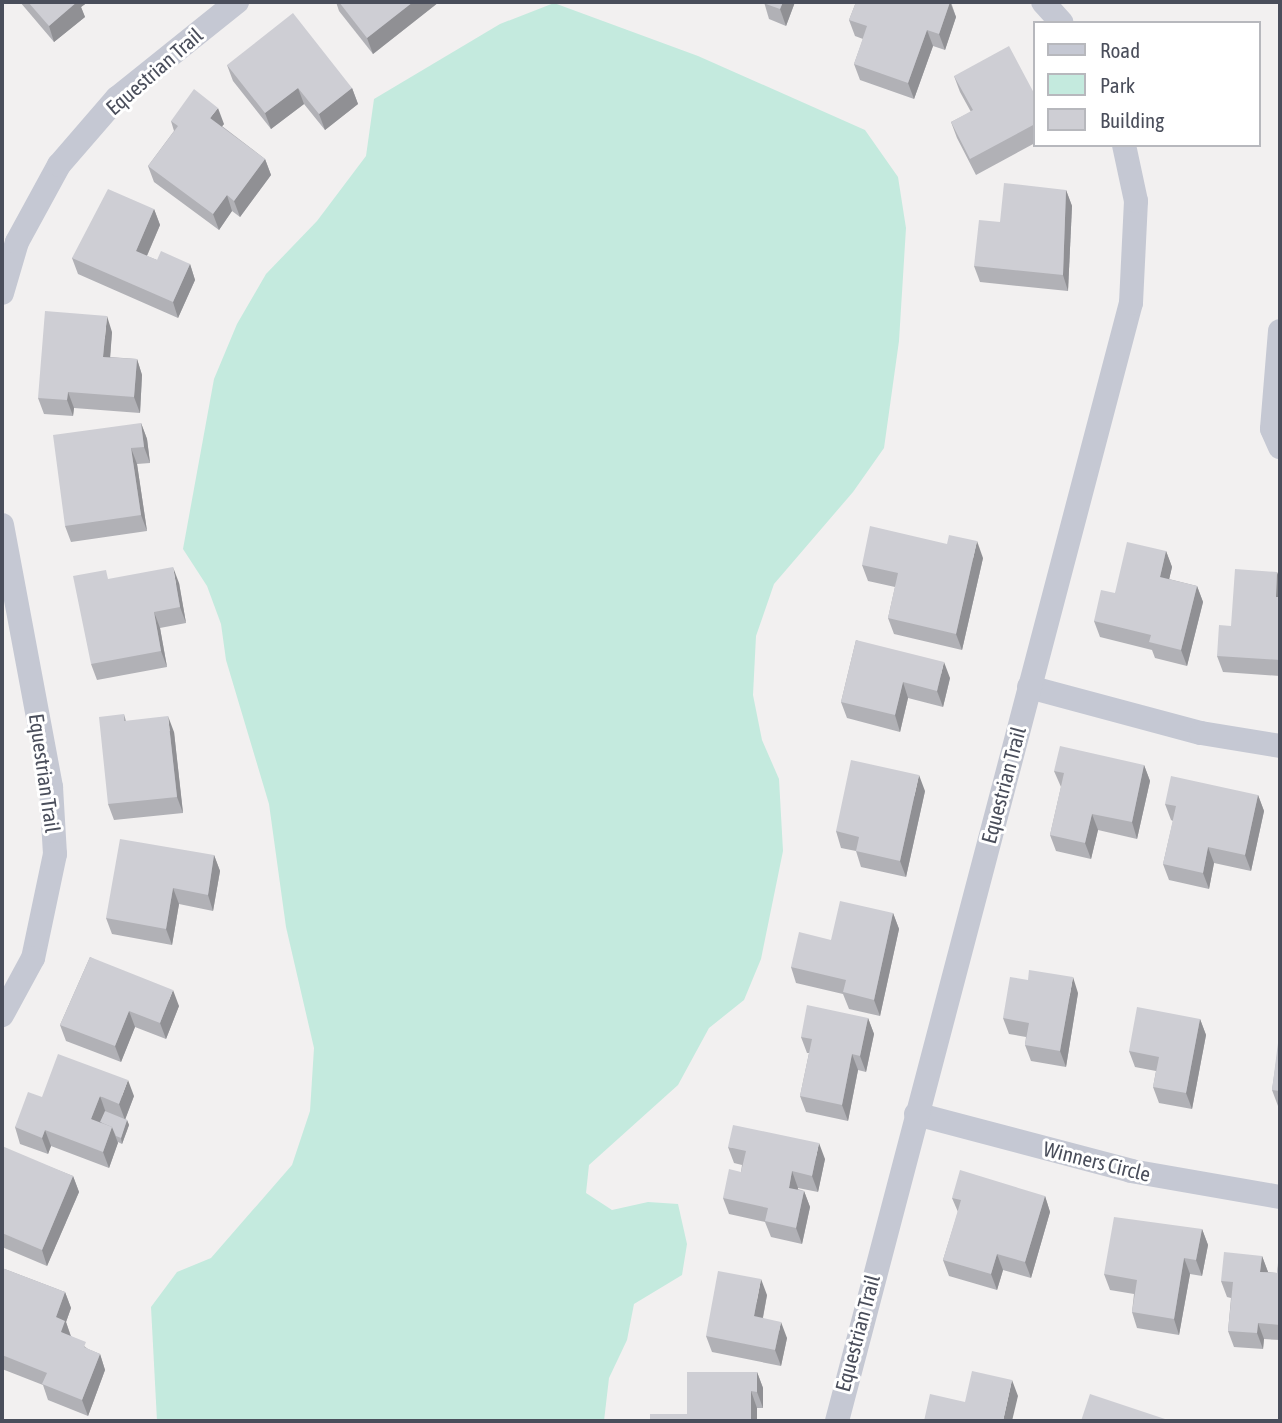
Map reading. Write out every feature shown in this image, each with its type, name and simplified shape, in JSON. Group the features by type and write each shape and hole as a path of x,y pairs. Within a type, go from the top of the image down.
{"street":[{"name":"Equestrian Trail","path":"2,293 17,242 59,164 117,98 237,2"},
{"path":"1043,2 1060,21"},
{"name":"Equestrian Trail","path":"837,1421 1130,303 1136,201 1124,147"},
{"path":"1280,331 1272,429 1280,447"},
{"name":"Equestrian Trail","path":"2,525 51,787 55,854 33,958 2,1014"},
{"path":"1029,687 1201,733 1280,746"},
{"name":"Winners Circle","path":"916,1114 1131,1171 1280,1197"}],"green space":[{"path":"554,3 698,56 865,130 898,177 906,228 899,341 884,448 853,492 774,584 756,636 753,695 762,740 779,779 783,851 761,959 744,1000 709,1028 678,1085 589,1165 586,1193 612,1210 648,1202 678,1204 687,1244 682,1275 634,1304 627,1340 609,1378 604,1421 157,1421 151,1307 177,1272 211,1258 292,1165 310,1111 314,1048 286,927 269,804 226,660 221,624 207,586 183,549 214,379 237,324 266,274 317,221 366,156 374,99 500,24"}],"building":[{"path":"28,2 77,2 49,26"},
{"path":"339,2 413,2 367,38"},
{"path":"764,2 783,2 780,9"},
{"path":"856,2 950,2 939,34 927,30 908,83 854,64 867,26 849,20"},
{"path":"293,13 352,88 319,114 298,88 265,113 227,65"},
{"path":"1009,46 1034,93 1034,125 970,159 951,122 973,110 954,76"},
{"path":"194,89 218,108 210,118 265,159 234,201 227,195 213,214 148,166 178,126 171,121"},
{"path":"1004,183 1066,190 1063,275 974,266 979,220 1000,222"},
{"path":"108,189 154,209 136,251 157,260 161,251 190,264 173,302 72,258"},
{"path":"45,311 107,316 103,357 137,359 134,397 68,392 67,400 38,398"},
{"path":"141,423 144,447 131,448 141,515 65,526 53,435"},
{"path":"870,526 947,544 949,535 977,541 956,634 888,618 898,573 862,565"},
{"path":"1127,542 1166,551 1160,577 1197,586 1181,650 1149,642 1151,635 1094,621 1101,590 1115,593"},
{"path":"173,567 180,607 154,612 161,651 91,664 73,576 106,570 108,579"},
{"path":"1235,569 1277,572 1276,597 1280,597 1280,660 1217,656 1219,625 1231,626"},
{"path":"856,640 944,662 937,691 903,682 895,715 841,702"},
{"path":"124,714 124,721 168,716 177,797 108,804 99,717"},
{"path":"1060,746 1144,765 1132,822 1092,814 1085,843 1050,835 1064,773 1054,771"},
{"path":"851,760 919,775 900,861 856,851 859,837 836,831"},
{"path":"1171,776 1258,795 1245,855 1208,847 1203,873 1163,864 1176,806 1165,804"},
{"path":"120,839 214,855 208,895 173,888 166,929 106,918"},
{"path":"840,901 893,913 874,1000 843,992 846,980 791,967 799,932 831,940"},
{"path":"90,957 173,990 160,1023 129,1011 115,1046 60,1025"},
{"path":"1029,970 1073,977 1060,1051 1025,1045 1029,1023 1003,1018 1010,977 1028,980"},
{"path":"807,1005 868,1018 860,1056 852,1054 842,1105 800,1096 812,1039 801,1037"},
{"path":"1137,1007 1200,1019 1186,1093 1153,1087 1159,1057 1129,1051"},
{"path":"1280,1035 1280,1091 1272,1090"},
{"path":"58,1054 128,1080 119,1104 100,1096 91,1119 112,1127 103,1152 45,1130 42,1138 15,1127 28,1092 42,1097"},
{"path":"105,1111 127,1120 121,1138 116,1136 112,1127 100,1122"},
{"path":"733,1125 819,1143 812,1176 792,1171 789,1188 804,1191 796,1228 765,1221 768,1208 723,1198 729,1169 741,1172 746,1151 728,1147"},
{"path":"2,1146 73,1176 42,1250 2,1233"},
{"path":"960,1170 1045,1196 1025,1262 997,1254 991,1274 943,1260 961,1200 952,1198"},
{"path":"1114,1217 1202,1229 1196,1260 1184,1258 1174,1319 1132,1312 1137,1280 1104,1274"},
{"path":"1224,1252 1262,1256 1260,1272 1277,1273 1280,1252 1280,1325 1258,1323 1257,1333 1228,1331 1233,1282 1221,1281"},
{"path":"2,1268 65,1292 56,1317 65,1321 61,1332 86,1342 84,1347 100,1354 82,1400 42,1384 47,1373 2,1355"},
{"path":"718,1271 761,1279 754,1316 781,1322 775,1350 706,1336"},
{"path":"972,1371 1012,1380 1003,1421 924,1421 930,1394 965,1402"},
{"path":"687,1372 757,1372 757,1392 751,1391 751,1421 650,1421 650,1414 687,1414"},
{"path":"1090,1394 1165,1419 1165,1421 1081,1421"}]}
